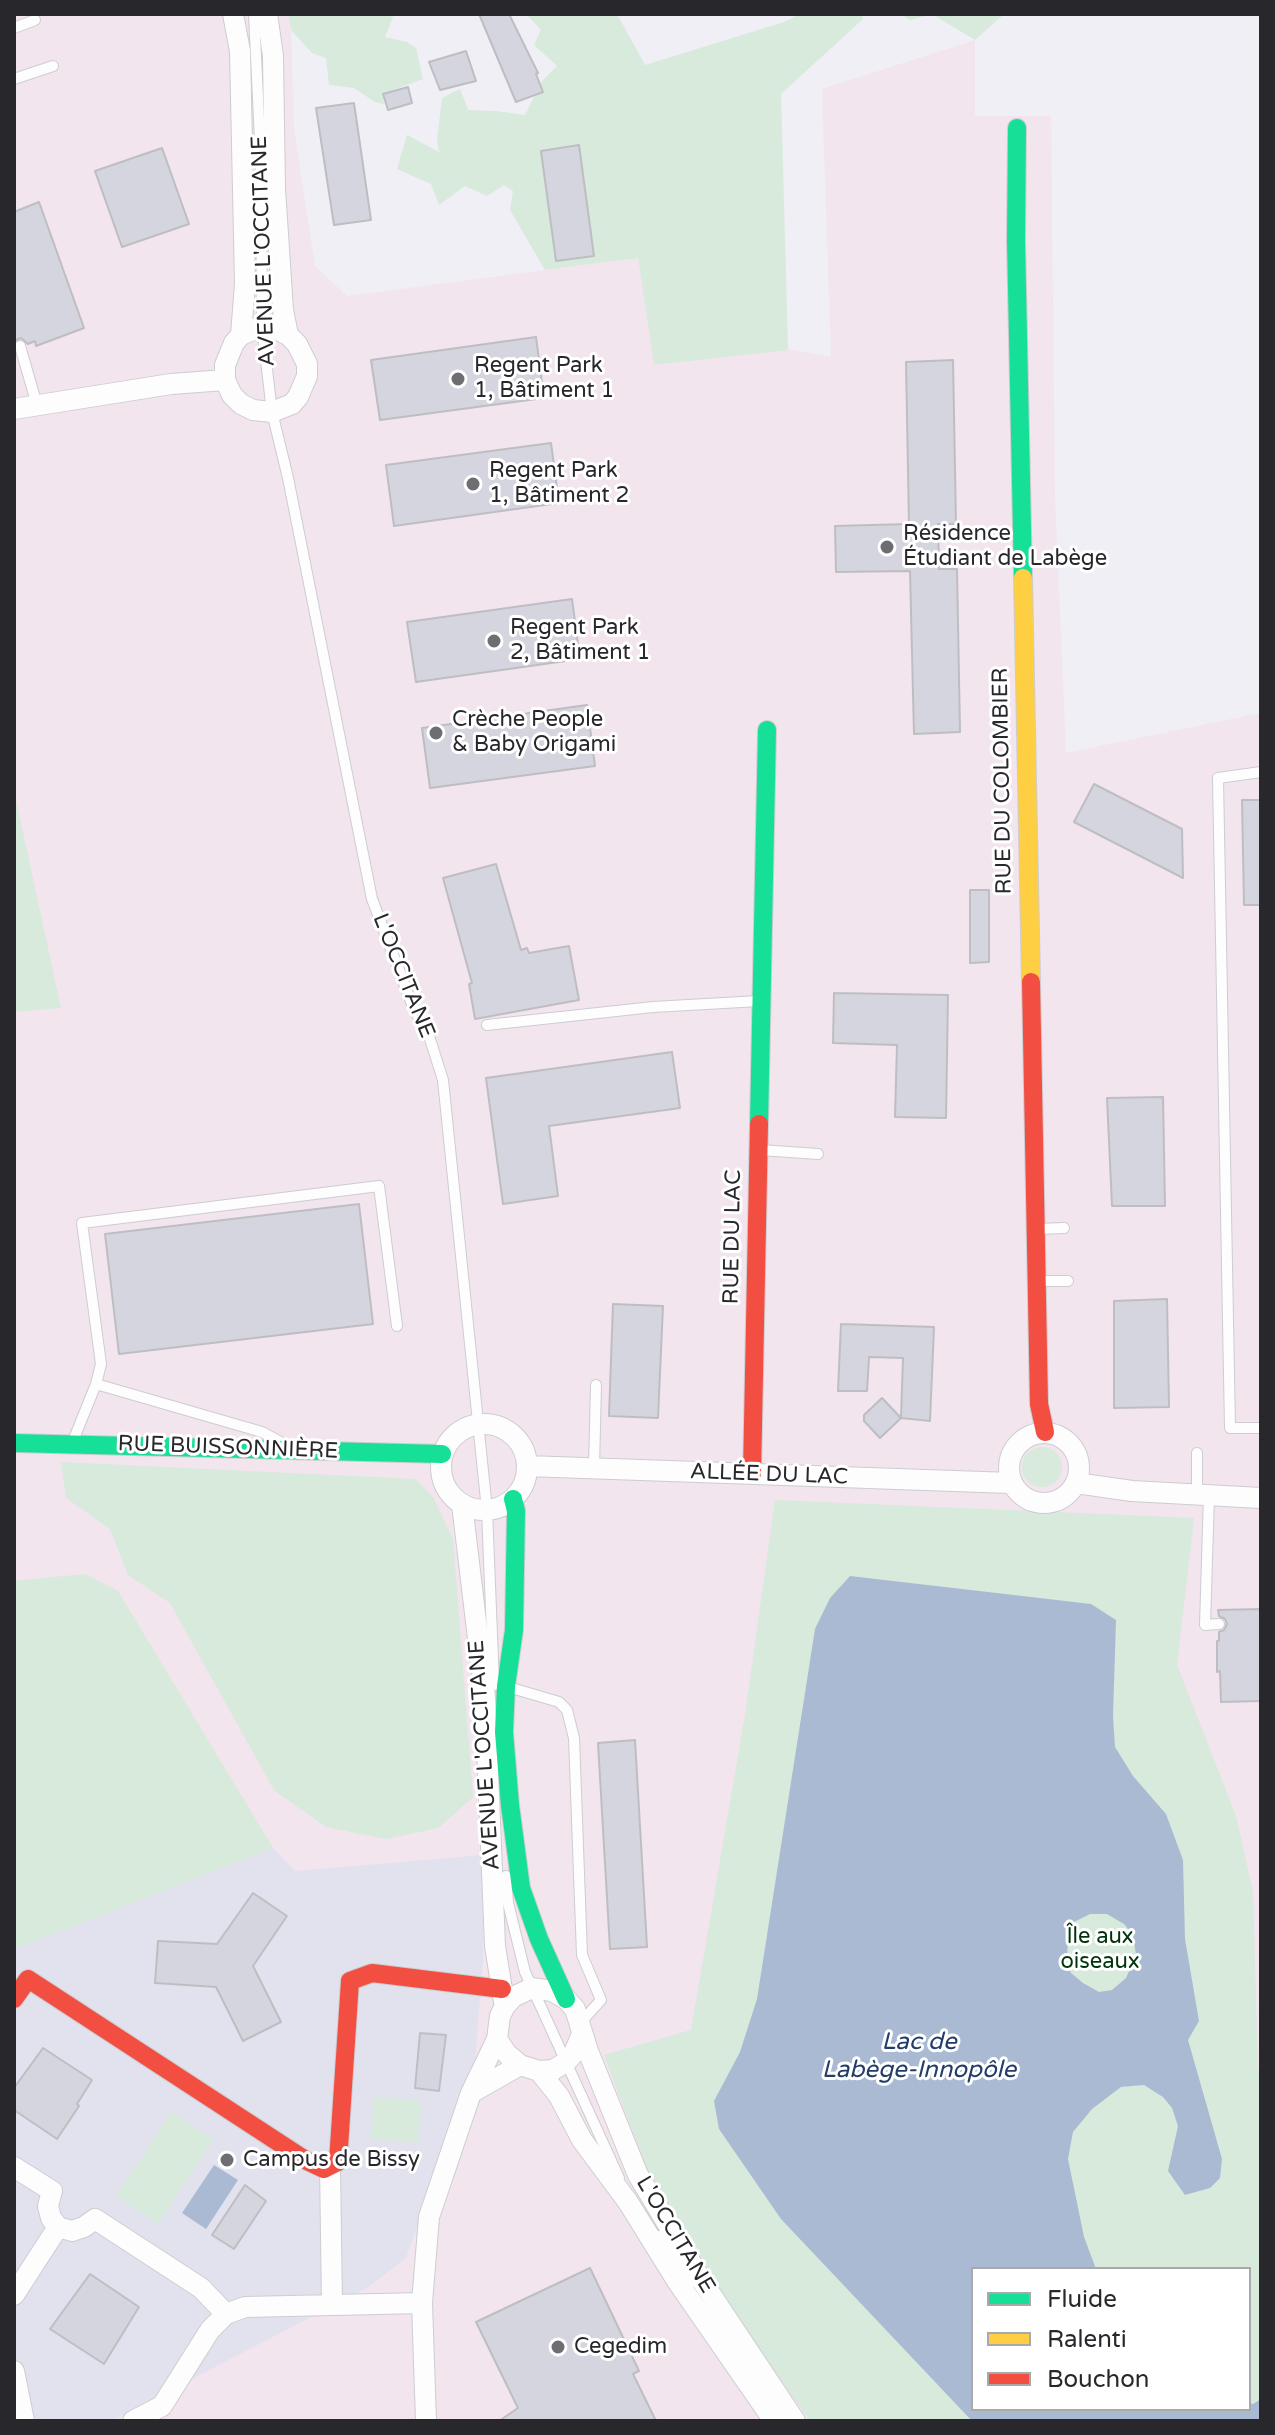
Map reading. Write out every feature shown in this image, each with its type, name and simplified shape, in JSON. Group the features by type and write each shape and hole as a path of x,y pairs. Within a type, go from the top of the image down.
{"street":[{"name":"AVENUE L'OCCITANE","path":"225,380 228,353 241,335 245,284 240,51 233,14"},
{"name":"AVENUE L'OCCITANE","path":"267,14 273,56 276,216 283,310 288,335 304,355 307,376 292,404 272,412"},
{"name":"RUE DU COLOMBIER","path":"1017,128 1016,240 1039,1404 1045,1432"},
{"path":"241,335 262,326 288,335"},
{"path":"14,409 171,384 225,380 232,395 241,404 253,410 272,412"},
{"name":"RUE DU LAC","path":"752,1474 767,730"},
{"path":"478,1425 492,1425 506,1430 524,1452 527,1466 521,1489 513,1499 501,1507 487,1510 462,1504 451,1495 443,1483 441,1468 442,1454 456,1434 478,1425"},
{"path":"1011,1483 1008,1471 1014,1448 1023,1439 1045,1432 1067,1440 1074,1449 1080,1472 1076,1483 1132,1491 1261,1498"},
{"name":"RUE BUISSONNIÈRE","path":"14,1443 442,1454"},
{"name":"ALLÉE DU LAC","path":"527,1466 1011,1483 1027,1499 1050,1503 1070,1493 1076,1483"},
{"name":"AVENUE L'OCCITANE","path":"513,1499 516,1511 514,1630"},
{"name":"AVENUE L'OCCITANE","path":"462,1504 485,1697 495,1946 504,1997"},
{"path":"510,1805 504,1732 506,1686 514,1630"},
{"name":"AVENUE L'OCCITANE","path":"510,1805 521,1888 543,1950 566,1999"},
{"path":"14,1999 28,1979 307,2161 324,2169 338,2162 350,1981 372,1973 504,1997 513,1997 532,1988 552,1991 566,1999"},
{"path":"426,2421 422,2303 429,2217 471,2093 497,2039 504,1997"},
{"name":"L'OCCITANE","path":"566,1999 575,2009 638,2175 694,2269 795,2421"},
{"path":"471,2093 529,2068 553,2070 574,2053 582,2028"},
{"name":"L'OCCITANE","path":"497,2039 507,2054 529,2068 559,2096 582,2140 628,2202 677,2281 774,2421"},
{"path":"330,2166 332,2305"},
{"path":"14,2167 52,2191 48,2206 51,2218 58,2227 72,2231 95,2219 201,2288 226,2314"},
{"path":"14,2295 58,2227"},
{"path":"133,2421 162,2406 210,2330 226,2314 245,2307 422,2303"},
{"path":"14,2371 24,2421"}],"lane":[{"name":"AVENUE L'OCCITANE","path":"254,14 261,162 262,326 272,412 299,533"},
{"path":"14,28 35,20"},
{"path":"14,79 53,66"},
{"path":"20,346 37,405"},
{"name":"L'OCCITANE","path":"299,533 372,899 413,1007 429,1036 443,1080 478,1425"},
{"path":"1261,772 1218,778 1230,1428 1261,1428"},
{"path":"487,1025 639,1008 761,1001"},
{"path":"759,1150 818,1154"},
{"path":"72,1443 101,1364 82,1223 379,1186 397,1326"},
{"path":"1036,1229 1064,1228"},
{"path":"1037,1281 1068,1281"},
{"path":"96,1384 262,1432 294,1450"},
{"path":"594,1468 596,1385"},
{"name":"AVENUE L'OCCITANE","path":"478,1425 491,1571 497,1767 508,1903 516,1942 532,1988 612,2160"},
{"path":"1197,1453 1203,1495 1205,1625 1219,1624"},
{"name":"AVENUE L'OCCITANE","path":"491,1571 496,1591 514,1630"},
{"path":"506,1686 559,1702 567,1710 574,1738 582,1955 601,2000 582,2028"},
{"name":"AVENUE L'OCCITANE","path":"504,1843 510,1805"},
{"name":"L'OCCITANE","path":"612,2160 755,2374 795,2421"},
{"name":"L'OCCITANE","path":"612,2160 628,2202"}],"shaded area":[{"path":"14,14 288,14 294,129 315,266 347,296 638,258 655,365 787,349 831,357 822,89 975,40 975,116 1051,116 1055,497 1066,753 1261,713 1261,2421 14,2421"},
{"name":"Campus de Bissy","path":"273,1848 295,1871 483,1855 483,1960 475,2062 406,2258 367,2288 111,2421 14,2421 14,1949"}],"green space":[{"path":"288,14 385,14 393,17 385,37 407,42 416,48 423,79 382,94 384,104 375,102 354,88 329,85 326,58 312,53 291,30"},
{"path":"526,14 617,14 645,65 784,22 800,14 862,14 863,19 781,94 788,350 654,365 638,258 545,270 510,210 513,191 504,185 487,196 465,186 439,205 431,184 397,169 407,135 439,152 437,140 442,98 460,89 468,110 525,115 542,81 557,66 534,45 541,30"},
{"path":"901,14 932,14 910,20"},
{"path":"932,14 1004,14 975,40"},
{"path":"14,791 61,1008 14,1012"},
{"path":"1042,1447 1056,1453 1062,1467 1056,1481 1042,1487 1028,1481 1022,1467 1028,1453"},
{"path":"61,1462 415,1479 433,1497 453,1539 473,1797 438,1828 386,1839 326,1827 274,1790 170,1603 128,1575 110,1529 66,1498"},
{"name":"Île aux oiseaux","path":"775,1500 1194,1518 1177,1665 1236,1816 1253,1892 1258,2068 1261,2070 1261,2421 810,2421 709,2278 658,2198 604,2055 691,2030 745,1715"},
{"path":"85,1574 118,1591 273,1848 14,1949 14,1581"},
{"path":"374,2097 422,2101 418,2143 370,2138"},
{"path":"171,2112 213,2140 158,2224 116,2196"}],"water":[{"name":"Lac de Labège-Innopôle","path":"850,1576 1091,1604 1116,1620 1115,1747 1133,1776 1166,1814 1183,1860 1185,1939 1199,2021 1188,2040 1222,2159 1220,2178 1210,2188 1185,2195 1168,2171 1178,2126 1172,2108 1163,2097 1144,2085 1121,2087 1092,2109 1073,2132 1068,2159 1084,2237 1095,2267 971,2267 971,2411 1251,2411 1251,2404 1261,2399 1261,2421 972,2421 781,2219 719,2129 714,2101 740,2052 757,1999 815,1629 830,1598","holes":["1090,1914 1107,1914 1124,1924 1133,1935 1136,1955 1126,1978 1112,1990 1099,1992 1071,1973 1067,1963 1068,1934 1074,1922"]},
{"path":"214,2165 238,2180 206,2229 182,2213"}],"building":[{"path":"479,14 509,14 538,73 543,92 516,102"},
{"path":"466,51 476,81 440,90 429,62"},
{"path":"408,87 412,103 388,110 383,94"},
{"path":"354,103 371,220 334,225 316,108"},
{"path":"579,145 594,256 556,261 541,151"},
{"path":"162,148 189,224 122,247 95,171"},
{"path":"39,202 84,328 36,346 35,341 28,344 21,338 14,341 14,212"},
{"name":"Regent Park 1, Bâtiment 1","path":"536,337 544,398 380,420 371,360"},
{"name":"Résidence Étudiant de Labège","path":"953,360 956,524 938,524 939,569 957,569 960,732 914,734 910,571 836,572 835,526 909,524 906,362"},
{"name":"Regent Park 1, Bâtiment 2","path":"551,443 559,503 394,526 386,465"},
{"name":"Regent Park 2, Bâtiment 1","path":"572,599 580,659 416,682 407,622"},
{"path":"587,705 595,766 430,788 422,728"},
{"path":"1094,784 1182,829 1183,878 1074,822"},
{"path":"1242,800 1261,800 1261,905 1244,905"},
{"path":"496,864 521,950 527,948 529,953 569,946 579,1000 475,1019 469,984 472,983 443,878"},
{"path":"970,890 989,890 989,962 970,963"},
{"path":"834,993 948,995 946,1118 895,1117 897,1045 833,1043"},
{"path":"672,1052 680,1108 549,1126 558,1196 503,1204 486,1078"},
{"path":"1163,1097 1165,1206 1112,1206 1107,1098"},
{"path":"359,1204 373,1324 119,1354 105,1234"},
{"path":"1167,1299 1169,1407 1114,1408 1114,1301"},
{"path":"613,1304 663,1306 658,1418 609,1416"},
{"path":"841,1324 934,1327 930,1421 901,1418 903,1358 869,1357 867,1391 838,1391"},
{"path":"882,1398 901,1418 880,1438 864,1421 864,1415"},
{"path":"1261,1609 1261,1701 1221,1702 1217,1641 1219,1632 1227,1624 1219,1616 1218,1610"},
{"path":"635,1740 647,1947 610,1949 598,1743"},
{"path":"253,1893 287,1916 253,1966 281,2022 243,2041 216,1987 155,1983 158,1941 217,1944"},
{"path":"420,2033 446,2035 439,2091 415,2088"},
{"path":"43,2048 92,2080 57,2139 14,2110 14,2088"},
{"path":"245,2185 266,2201 234,2249 212,2235"},
{"name":"Cegedim","path":"590,2268 639,2371 633,2374 656,2421 499,2421 518,2408 476,2322"},
{"path":"90,2274 139,2307 104,2364 50,2329"}],"traffic: fast":[{"path":"1017,128 1016,240 1023,578"},
{"path":"759,1124 767,730"},
{"path":"14,1443 442,1454"},
{"path":"513,1499 516,1511 514,1630 506,1686 504,1732 510,1805 521,1888 539,1939 566,1999"}],"traffic: slow":[{"path":"1023,578 1031,982"}],"traffic: jam":[{"path":"1031,982 1039,1404 1045,1432"},
{"path":"752,1474 759,1124"},
{"path":"14,1999 28,1979 307,2161 324,2169 338,2162 350,1981 372,1973 502,1989"}],"place":[{"name":"Regent Park 1, Bâtiment 1","path":"458,379"},
{"name":"Regent Park 1, Bâtiment 2","path":"473,484"},
{"name":"Résidence Étudiant de Labège","path":"887,547"},
{"name":"Regent Park 2, Bâtiment 1","path":"494,641"},
{"name":"Crèche People & Baby Origami","path":"436,733"},
{"name":"Campus de Bissy","path":"227,2160"},
{"name":"Cegedim","path":"558,2347"}]}
